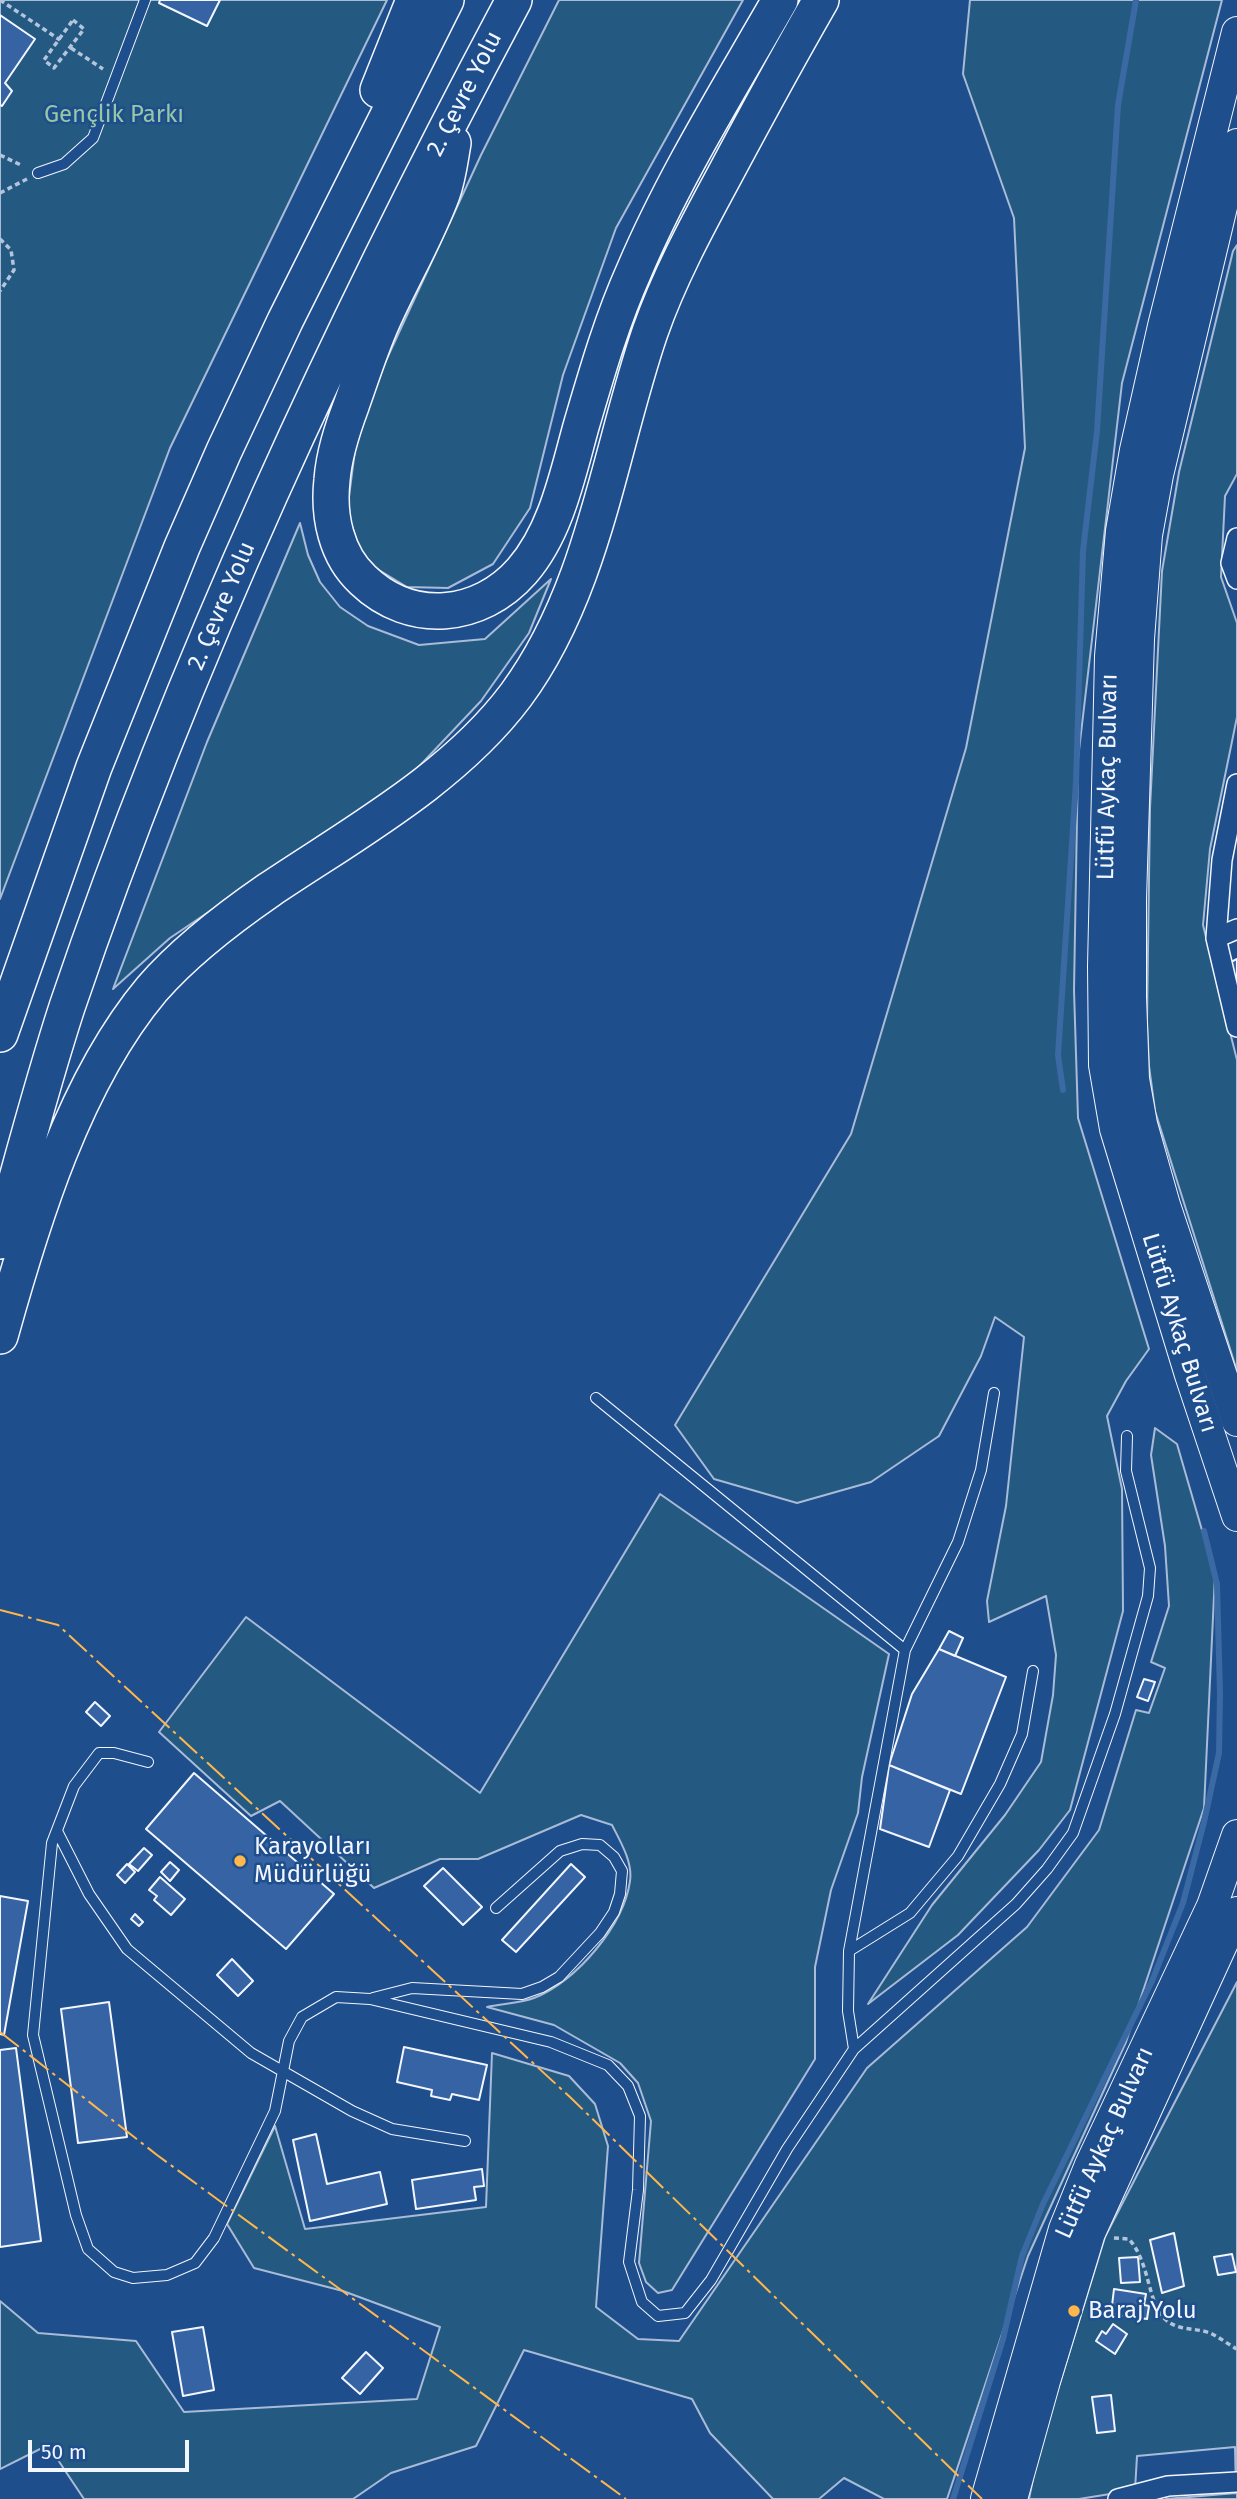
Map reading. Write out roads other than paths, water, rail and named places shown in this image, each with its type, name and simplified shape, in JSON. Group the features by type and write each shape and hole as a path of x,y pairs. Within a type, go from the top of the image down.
{"highway":[{"path":"335,220 376,96 414,0"},
{"path":"0,1034 94,767 167,583 229,439 446,0"},
{"name":"2. Çevre Yolu","path":"0,1241 67,1008 190,680 309,410 384,251 514,0"},
{"path":"464,93 443,192 382,323 341,435 332,479 331,508 335,535 347,560 362,579 399,604 441,611 463,610 495,596 523,570 547,535 600,361 633,272 689,162 780,0"},
{"path":"0,1336 28,1236 83,1100 119,1035 150,991 184,956 265,893 421,788 482,733 516,695 546,648 566,606 586,550 651,331 671,278 755,117 821,0"}],"main road":[{"name":"Lütfü Aykaç Bulvarı","path":"1237,32 1135,450 1117,567 1111,656 1103,966 1104,1065 1115,1129 1237,1516"},
{"name":"Lütfü Aykaç Bulvarı","path":"1237,144 1225,233 1158,475 1146,536 1139,639 1131,899 1134,1079 1142,1124 1165,1205 1237,1420"},
{"path":"1187,1363 1216,1357"},
{"name":"Lütfü Aykaç Bulvarı","path":"986,2499 1064,2229 1090,2165 1212,1906 1237,1835"},
{"name":"Lütfü Aykaç Bulvarı","path":"1013,2499 1090,2233 1237,1912"}],"street":[{"path":"1237,538 1231,563 1237,579"},
{"path":"1237,784 1222,860 1216,938 1237,1027"},
{"path":"1222,860 1237,845"},
{"path":"1216,938 1237,929"},
{"path":"1118,2499 1168,2486 1237,2482"}],"lane":[{"path":"38,173 64,164 93,138 145,0"},
{"path":"854,2049 848,2011 849,1951 905,1650 958,1542 981,1470 994,1393"},
{"path":"596,1398 905,1650"},
{"path":"148,1762 114,1753 99,1753 74,1786 52,1843 33,2035 76,2215 88,2249 114,2272 133,2278 167,2275 195,2263 214,2238 275,2111 289,2041 302,2017 336,1997 370,1999 551,2042 608,2064 628,2086 640,2116 638,2190 629,2262 642,2302 658,2316 685,2313 711,2280 787,2149 854,2049 1016,1904 1047,1869 1073,1833 1115,1714 1148,1595 1150,1568 1126,1471 1127,1436"},
{"path":"849,1951 910,1913 958,1856 1000,1784 1022,1734 1033,1671"},
{"path":"57,1831 89,1894 127,1949 251,2053 352,2112 392,2129 465,2141"},
{"path":"370,1999 412,1988 522,1994 542,1987 559,1977 600,1933 614,1912 620,1894 622,1871 614,1857 600,1845 582,1844 560,1851 496,1908"}],"waterway":[{"path":"1063,1090 1058,1055 1076,782 1083,551 1097,431 1118,105 1136,0"},
{"path":"953,2499 1003,2339 1022,2256 1043,2204 1152,1981 1183,1903 1219,1753 1217,1584 1204,1531"}],"place":[{"name":"Karayolları Müdürlüğü","path":"240,1861"},
{"name":"Baraj Yolu","path":"1074,2311"}],"park label":[{"name":"Gençlik Parkı","path":"114,115"}]}
